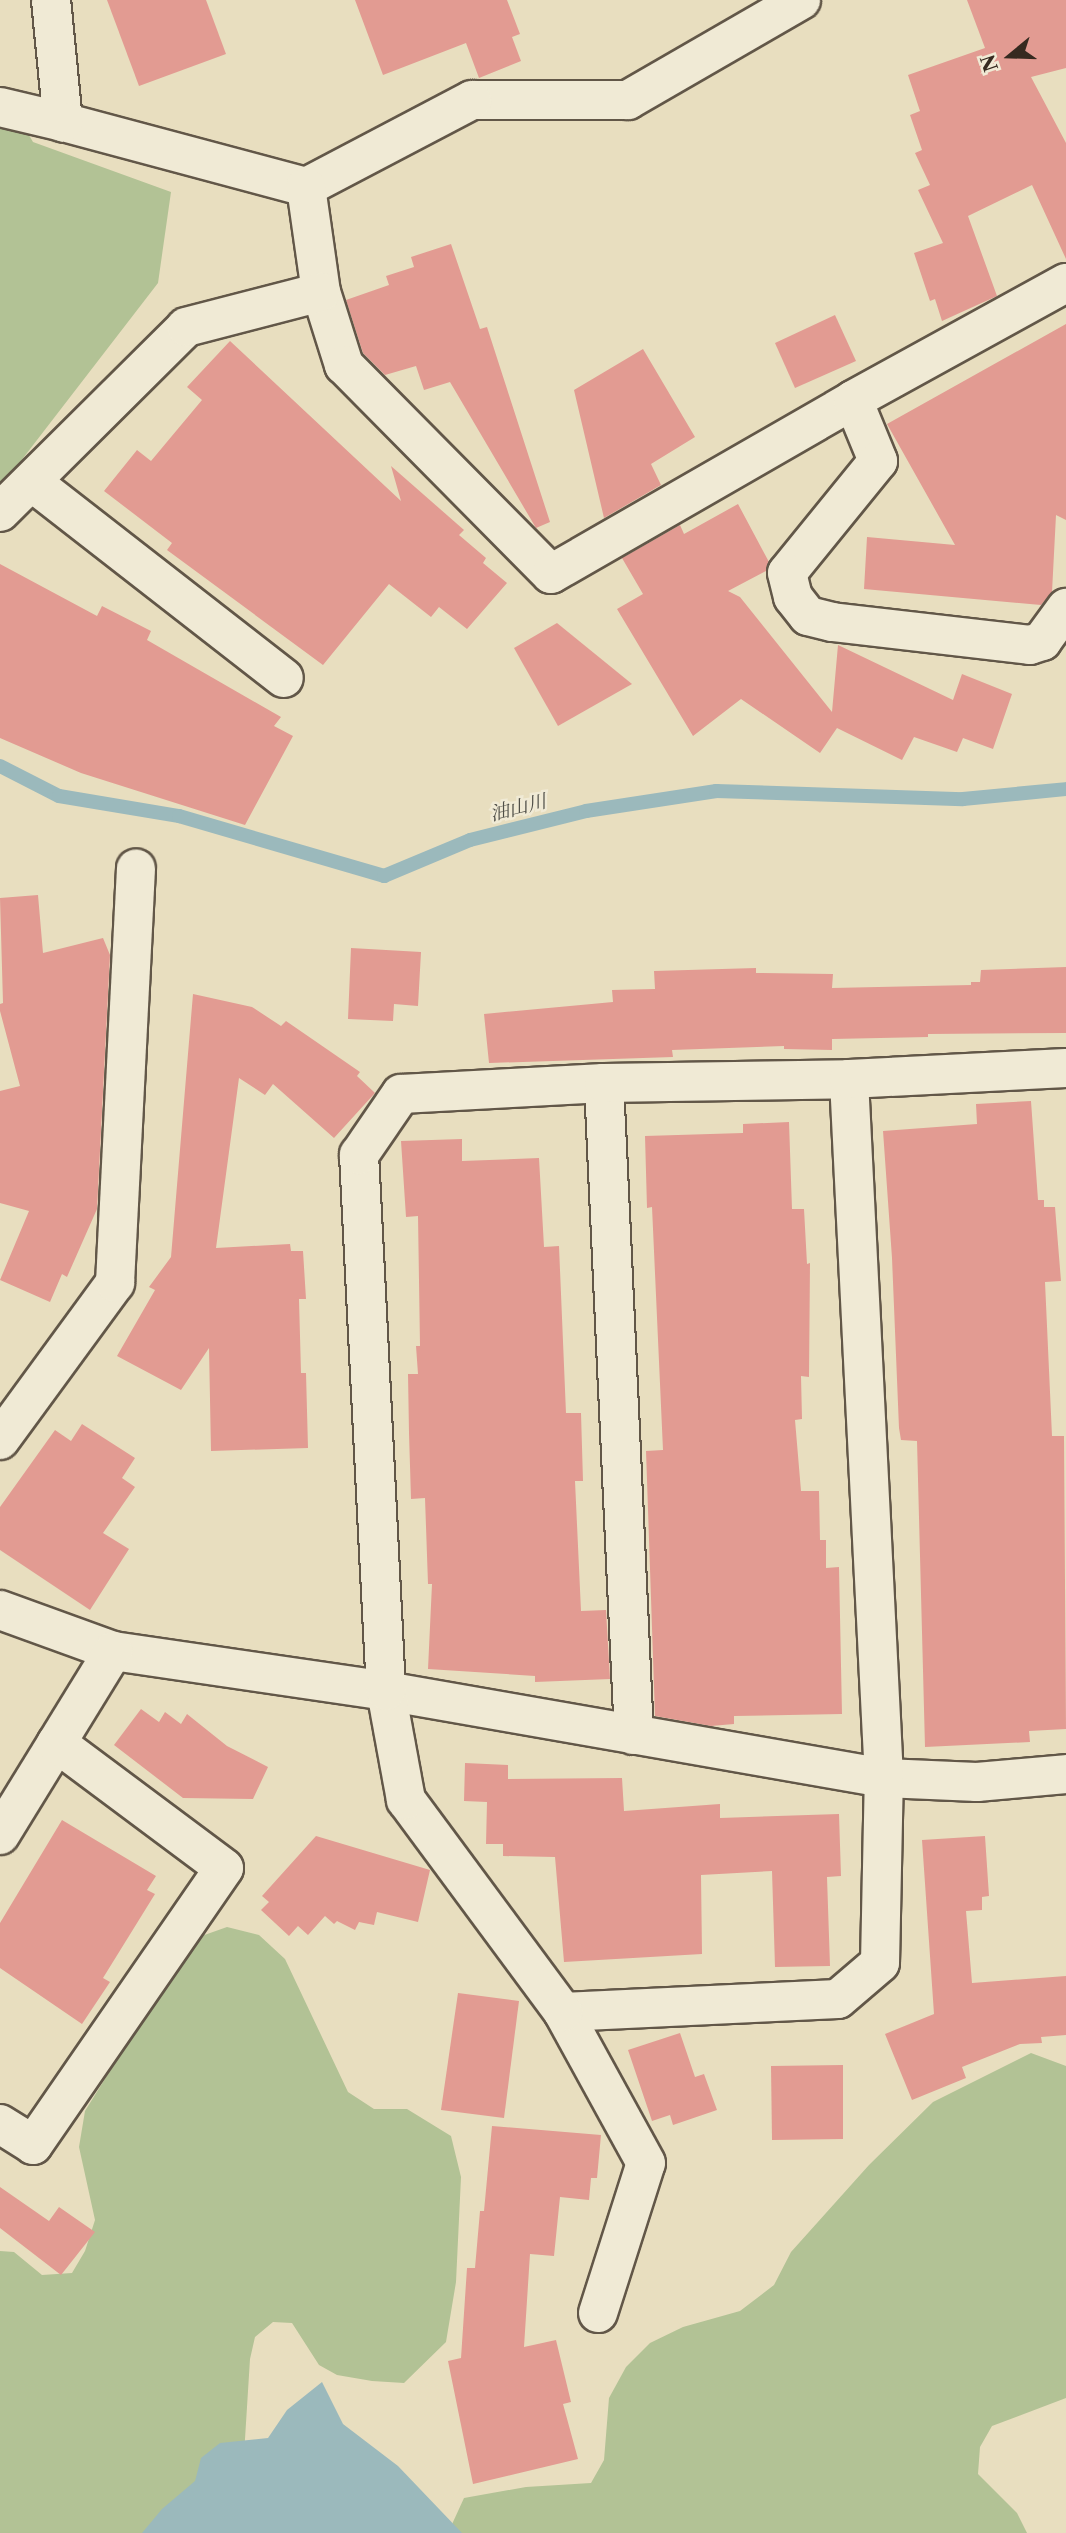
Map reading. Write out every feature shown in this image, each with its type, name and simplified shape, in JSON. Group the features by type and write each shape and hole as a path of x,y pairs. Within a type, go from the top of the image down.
{"street":[{"path":"51,0 63,122"},
{"path":"0,107 306,187 472,100 628,100 801,0"},
{"path":"306,187 321,292 344,365 551,574 853,400 1066,283"},
{"path":"0,512 186,327 321,292"},
{"path":"853,400 878,461 787,573 793,597 808,616 832,622 1030,645 1042,641 1066,608"},
{"path":"32,482 284,678"},
{"path":"0,1440 115,1283 136,869"},
{"path":"598,2313 646,2162 563,2012 406,1800 386,1690 359,1155 401,1094 604,1083 849,1079 1066,1068"},
{"path":"563,2012 838,1999 880,1963 884,1777 849,1079"},
{"path":"604,1083 634,1735"},
{"path":"0,1610 113,1651 386,1690 884,1777 978,1782 1066,1774"},
{"path":"0,1835 113,1651"},
{"path":"0,2124 33,2146 224,1868 57,1743"}],"green space":[{"path":"0,86 33,142 171,192 158,283 0,488"},
{"path":"227,1927 259,1935 285,1959 348,2092 374,2109 407,2109 451,2136 461,2177 456,2282 446,2342 404,2383 372,2381 337,2375 319,2365 292,2323 273,2322 255,2337 250,2359 244,2455 174,2533 0,2533 0,2251 14,2252 42,2275 72,2273 85,2251 95,2220 79,2147 85,2111 176,1965 196,1938"},
{"path":"1031,2053 1066,2066 1066,2398 992,2426 980,2447 978,2474 1017,2513 1027,2533 448,2533 464,2498 526,2487 591,2483 604,2460 609,2398 626,2367 650,2343 683,2327 740,2311 774,2285 791,2252 869,2165 933,2102"}],"water":[{"path":"322,2382 343,2424 398,2466 462,2533 142,2533 162,2509 195,2481 201,2458 220,2443 268,2438 287,2410"}],"building":[{"path":"107,0 206,0 226,54 139,86"},
{"path":"355,0 507,0 520,34 512,37 521,61 479,78 466,43 383,75"},
{"path":"967,0 1066,0 1066,68 1031,77 1066,143 1066,259 1032,185 968,216 997,296 942,321 935,299 930,301 914,253 943,243 918,190 930,185 915,153 922,150 910,115 920,111 908,75 985,48"},
{"path":"451,244 480,329 487,327 550,522 536,528 450,382 424,390 416,366 385,375 363,353 346,300 389,285 386,276 414,267 411,257"},
{"path":"835,315 856,361 795,388 775,343"},
{"path":"1066,324 1066,520 1056,515 1052,592 1041,605 864,589 867,537 955,545 887,424"},
{"path":"230,341 401,501 391,466 464,530 459,535 486,558 483,563 507,583 467,629 439,607 431,617 389,584 323,665 167,550 172,543 104,491 137,450 151,461 202,400 187,387"},
{"path":"643,349 695,437 651,464 661,485 604,518 574,390"},
{"path":"738,504 769,562 766,571 728,591 740,597 832,712 838,645 953,700 962,674 1012,694 993,749 963,738 957,752 914,737 902,760 837,728 820,753 741,699 693,736 617,609 643,594 622,558 680,525 684,534"},
{"path":"0,564 97,616 102,606 151,631 147,640 281,717 274,726 293,736 245,825 81,773 0,738"},
{"path":"557,623 632,684 558,726 514,648"},
{"path":"38,895 43,953 103,938 110,955 97,1209 67,1277 62,1274 50,1302 0,1280 29,1211 0,1203 0,1091 20,1086 0,1011 0,1004 3,1003 0,898"},
{"path":"351,948 421,952 418,1006 394,1004 393,1021 348,1019"},
{"path":"1066,967 1066,1033 928,1034 928,1037 832,1039 832,1050 784,1049 784,1046 672,1050 673,1057 489,1063 484,1014 613,1002 612,990 655,989 654,971 756,968 756,973 833,974 832,988 971,985 971,982 980,982 981,970"},
{"path":"193,994 252,1007 281,1026 286,1021 360,1072 357,1076 375,1093 334,1138 273,1084 265,1095 239,1078 216,1248 290,1244 291,1251 303,1251 306,1299 299,1299 301,1373 306,1373 308,1448 211,1451 209,1348 181,1390 117,1356 155,1290 149,1287 171,1257"},
{"path":"1031,1101 1038,1200 1044,1200 1044,1207 1055,1207 1061,1281 1045,1282 1052,1436 1064,1436 1066,1729 1029,1731 1030,1742 925,1747 917,1441 901,1440 899,1428 892,1258 883,1131 977,1124 976,1104"},
{"path":"789,1122 792,1209 804,1209 807,1264 810,1263 809,1377 801,1376 802,1419 795,1420 801,1491 819,1491 820,1540 826,1540 826,1568 839,1567 842,1714 734,1716 734,1724 711,1726 655,1716 646,1451 663,1450 652,1207 647,1208 645,1136 743,1133 743,1124"},
{"path":"462,1139 462,1161 539,1158 544,1247 559,1246 566,1413 581,1413 583,1481 575,1481 581,1611 606,1610 610,1679 535,1682 535,1676 428,1669 432,1584 428,1584 425,1498 411,1499 409,1433 408,1374 418,1374 416,1346 420,1346 418,1216 406,1217 401,1141"},
{"path":"82,1424 135,1458 122,1478 135,1487 103,1533 129,1549 90,1610 0,1550 0,1507 55,1430 71,1441"},
{"path":"141,1709 159,1722 165,1712 181,1724 187,1714 227,1746 268,1767 253,1799 183,1798 114,1745"},
{"path":"465,1763 508,1765 508,1779 622,1778 624,1811 720,1804 720,1818 839,1814 841,1876 827,1877 830,1966 775,1967 772,1871 701,1875 702,1954 564,1962 555,1857 503,1856 503,1844 486,1844 487,1802 464,1801"},
{"path":"62,1820 156,1876 147,1890 155,1894 103,1978 110,1982 82,2024 0,1968 0,1923"},
{"path":"316,1836 430,1870 418,1922 377,1912 374,1925 359,1922 355,1930 337,1921 334,1924 325,1916 308,1935 298,1926 289,1936 261,1910 269,1902 262,1896"},
{"path":"985,1836 989,1896 982,1897 982,1910 966,1911 972,1983 1066,1976 1066,2035 1041,2037 1042,2043 1020,2044 962,2067 966,2078 912,2100 885,2034 934,2014 922,1840"},
{"path":"458,1993 519,2001 504,2118 441,2110"},
{"path":"680,2033 695,2077 704,2074 717,2110 673,2125 670,2115 652,2121 628,2050"},
{"path":"843,2065 843,2139 772,2140 771,2066"},
{"path":"492,2126 601,2135 597,2178 591,2178 589,2200 560,2197 554,2256 530,2254 524,2347 556,2340 571,2402 563,2404 578,2459 473,2484 448,2361 461,2358 467,2268 475,2268 480,2211 484,2211"},
{"path":"0,2187 49,2221 59,2207 95,2232 61,2275 0,2228"}],"waterway":[{"name":"油山川","path":"0,766 59,796 179,816 384,876 470,840 586,811 716,791 963,799 1066,789"}]}
